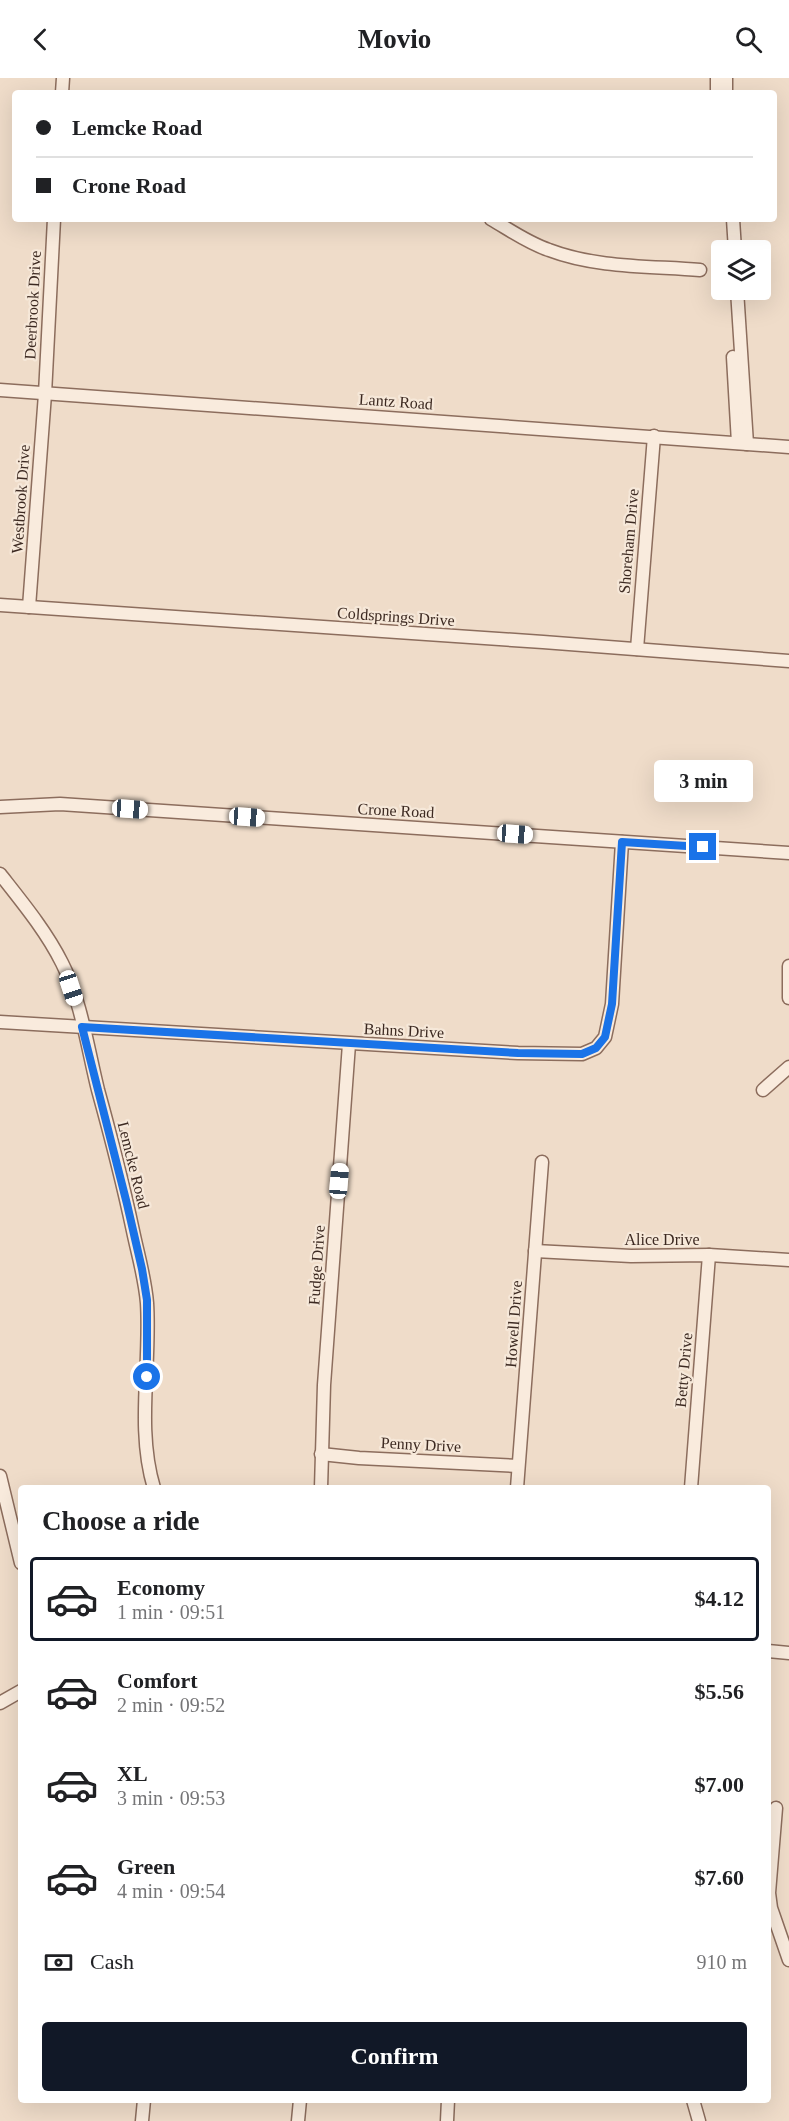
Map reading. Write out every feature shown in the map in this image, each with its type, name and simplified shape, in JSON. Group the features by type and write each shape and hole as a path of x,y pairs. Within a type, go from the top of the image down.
{"street":[{"name":"Deerbrook Drive","path":"45,394 54,222"},
{"path":"497,222 537,246 569,257 601,262 700,270"},
{"path":"725,222 726,240"},
{"path":"733,222 734,240"},
{"path":"730,300 742,443"},
{"path":"737,300 742,443"},
{"name":"Lantz Road","path":"0,390 789,447"},
{"name":"Westbrook Drive","path":"29,607 45,394"},
{"name":"Shoreham Drive","path":"637,649 654,436"},
{"name":"Coldsprings Drive","path":"0,605 789,661"},
{"name":"Crone Road","path":"0,807 60,804 789,853"},
{"name":"Bahns Drive","path":"0,1022 349,1044 582,1054 596,1048 608,1031 612,1004 622,842"},
{"name":"Lemcke Road","path":"0,874 43,931 59,958 70,984 127,1204 145,1288 148,1336 145,1439 153,1485"},
{"path":"789,966 789,998"},
{"name":"Fudge Drive","path":"321,1485 324,1385 349,1044"},
{"path":"763,1090 789,1067"},
{"name":"Howell Drive","path":"517,1485 542,1162"},
{"name":"Alice Drive","path":"535,1251 631,1256 710,1255 789,1260"},
{"name":"Betty Drive","path":"691,1485 710,1255"},
{"name":"Penny Drive","path":"321,1454 518,1466"},
{"path":"0,1476 18,1551"},
{"path":"771,1651 789,1653"},
{"path":"0,1703 18,1693"},
{"path":"771,1836 772,1808 789,1809"},
{"path":"771,1908 789,1960"},
{"path":"142,2121 144,2103"},
{"path":"298,2121 300,2103"},
{"path":"447,2121 448,2103"},
{"path":"694,2103 699,2121"}],"route":[{"path":"147,1377 147,1300 142,1269 82,1027 349,1044 582,1054 599,1045 608,1031 612,1004 622,842 703,847"}]}
